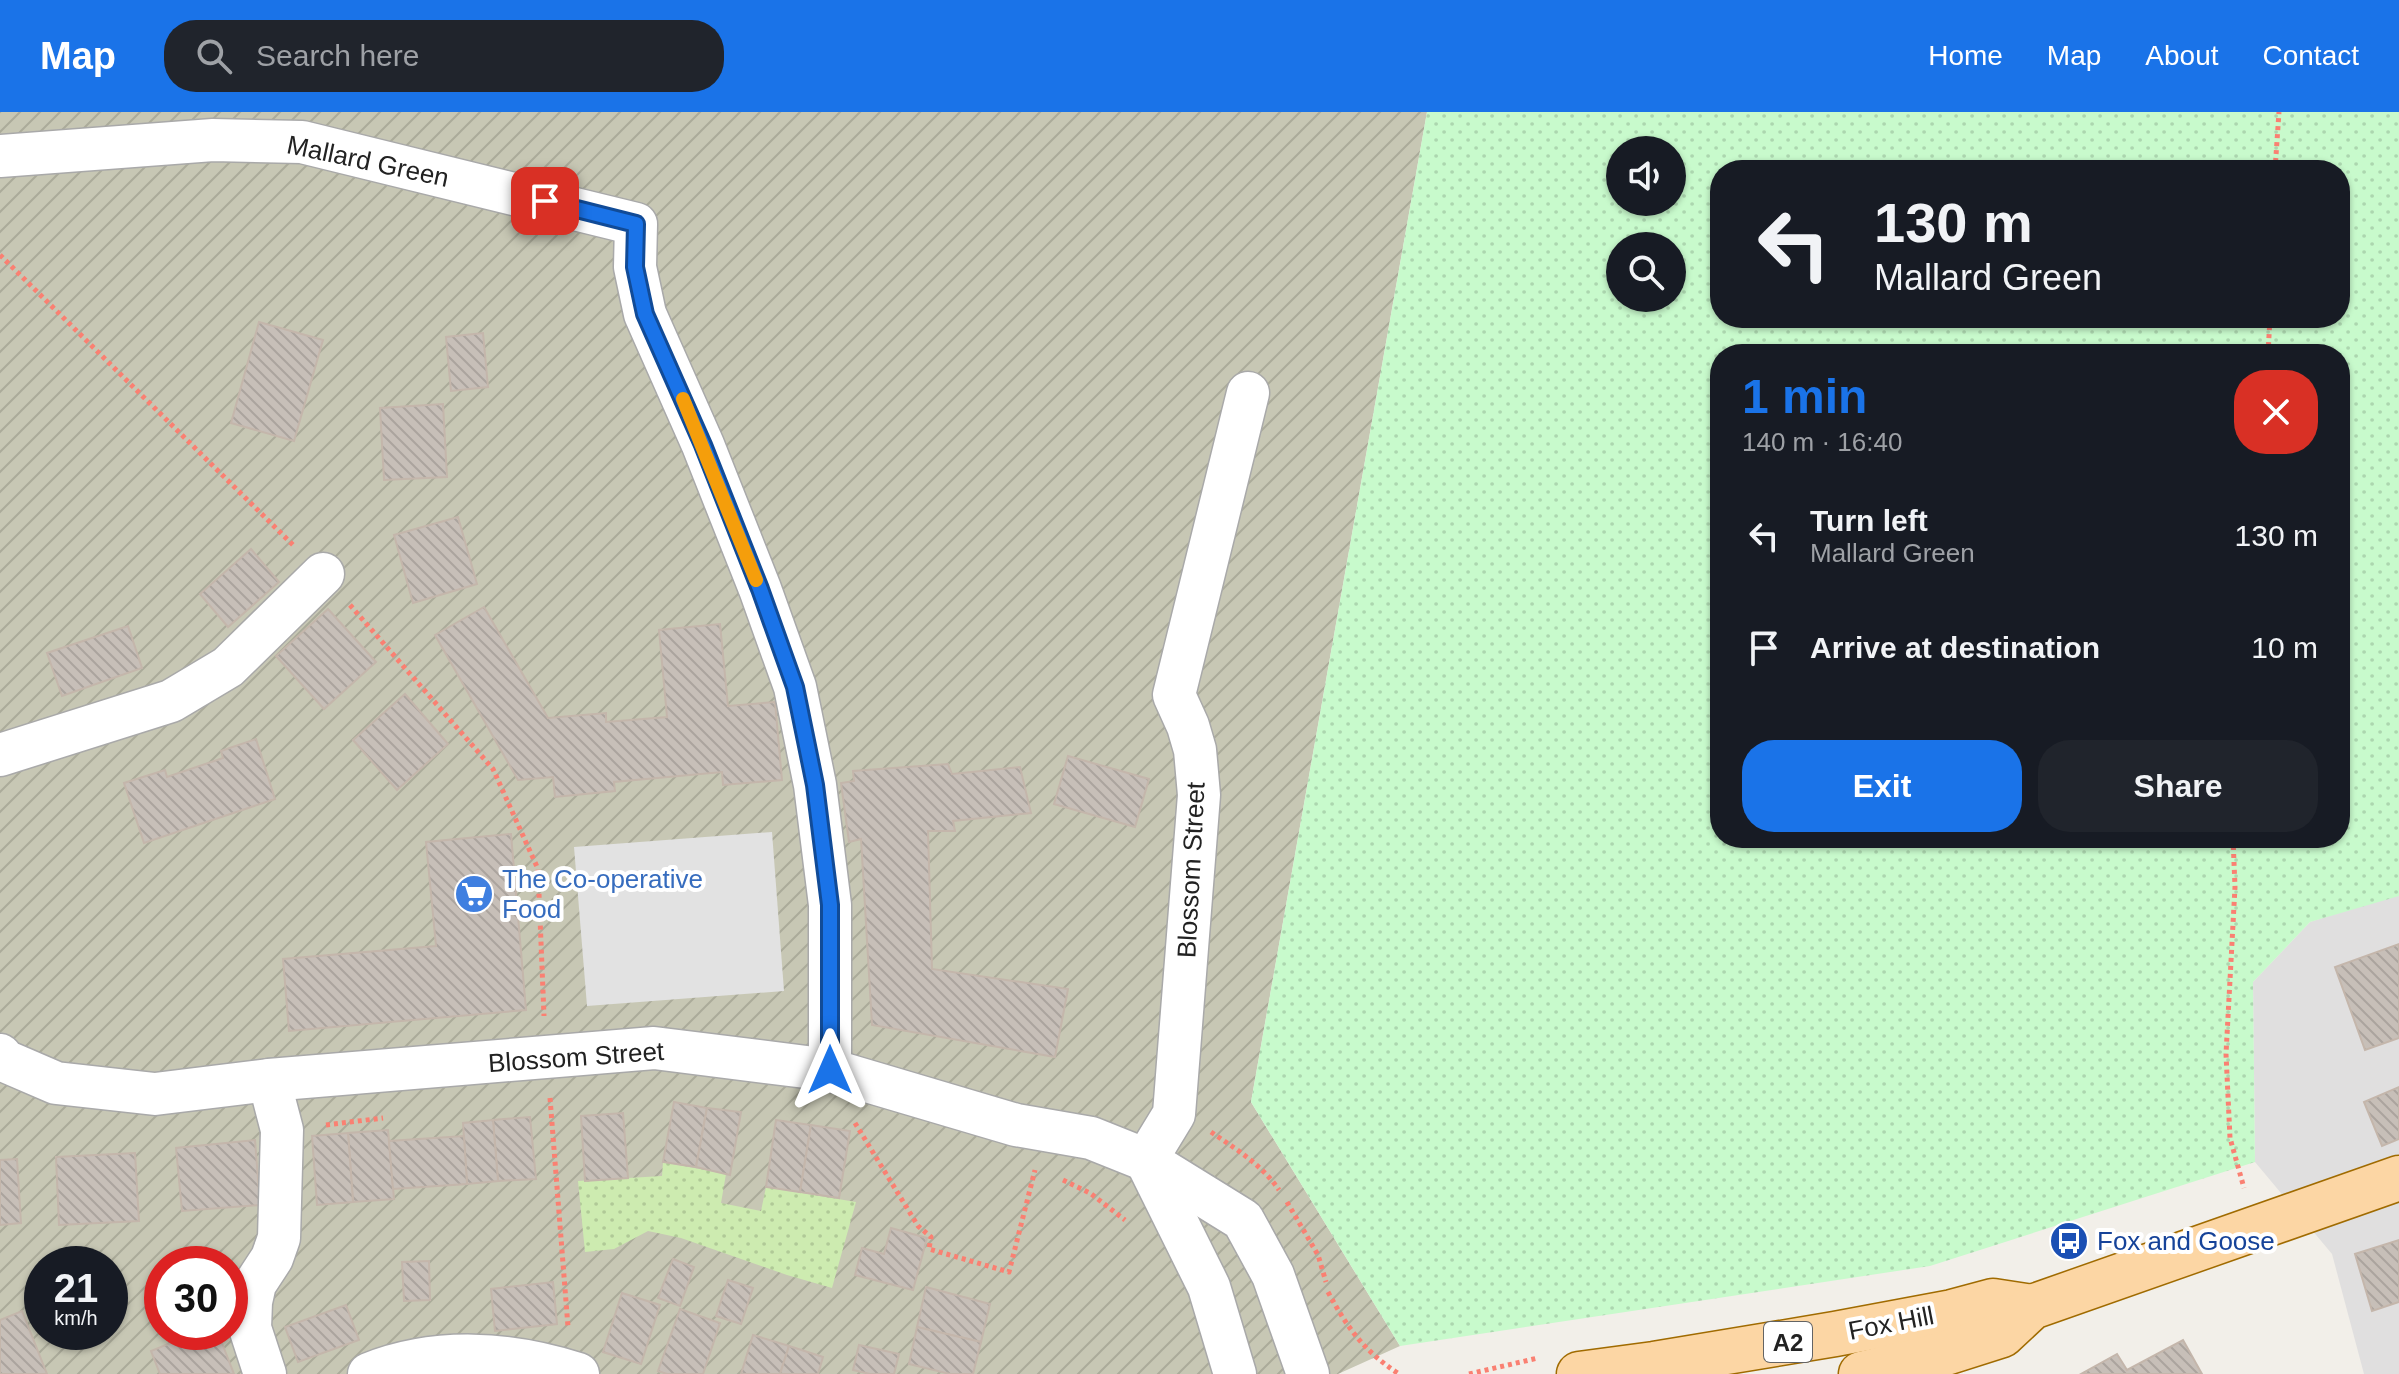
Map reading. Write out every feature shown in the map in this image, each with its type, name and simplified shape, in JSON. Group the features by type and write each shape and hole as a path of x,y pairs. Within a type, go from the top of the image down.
{"main road":[{"name":"Fox Hill","path":"1861,1374 1930,1358 2002,1335 2032,1307 2399,1178"},
{"name":"Fox Hill","path":"1579,1374 1657,1369 1952,1312 1993,1301 2032,1307"}],"street":[{"name":"Mallard Green","path":"0,156 212,126 302,142 636,224 635,267 645,314 703,445 795,687 815,785 830,905 830,1070"},
{"name":"Blossom Street","path":"1146,1160 1174,1114 1199,795 1195,750 1174,695 1248,393"},
{"path":"0,755 171,701 228,667 323,574"},
{"name":"Blossom Street","path":"2,1061 56,1083 155,1094 269,1080 654,1048 830,1070 1016,1125 1091,1138 1146,1160 1243,1220 1273,1275 1308,1374"},
{"path":"265,1374 250,1328 255,1284 272,1258 279,1238 282,1130 269,1080"},
{"path":"1146,1160 1209,1287 1235,1374"},
{"path":"369,1374 410,1361 478,1355 527,1359 575,1373"}],"path":[{"path":"2276,160 2279,112"},
{"path":"2233,848 2234,900 2226,1054 2230,1138 2256,1227"},
{"path":"546,1058 575,1373"},
{"path":"535,1101 551,1100"},
{"path":"282,1130 393,1117"},
{"path":"866,1123 853,1119 918,1226 931,1237 929,1249 1009,1272 1035,1167 1045,1170"},
{"path":"1056,1176 1090,1193 1129,1222"}],"shaded area":[{"path":"0,112 1427,112 1251,1102 1400,1346 1338,1374 0,1374"},
{"path":"772,832 784,991 587,1006 574,847"},
{"path":"2399,893 2399,1374 2364,1374 2332,1254 2255,1162 2253,982 2310,922"}],"green space":[{"path":"1427,112 2399,112 2399,896 2310,922 2253,982 2255,1162 1930,1266 1400,1346 1251,1102"},
{"path":"663,1162 726,1174 721,1203 761,1211 766,1187 856,1202 832,1288 681,1238 648,1231 614,1249 585,1252 578,1181 662,1176"}],"building":[{"path":"259,322 323,340 294,441 231,423"},
{"path":"483,333 488,387 451,391 446,337"},
{"path":"443,404 447,477 384,480 380,408"},
{"path":"458,517 477,584 413,603 394,535"},
{"path":"251,549 279,582 228,627 200,594"},
{"path":"484,607 548,718 606,713 606,722 667,717 659,630 720,624 728,706 775,702 782,780 723,785 722,772 614,782 615,791 555,797 553,777 518,780 435,635"},
{"path":"328,609 376,662 324,709 276,656"},
{"path":"128,626 142,668 62,696 47,653"},
{"path":"405,694 448,744 397,790 353,740"},
{"path":"256,739 275,799 144,843 124,783 165,770 167,777 223,758 221,751"},
{"path":"1068,756 1149,779 1135,827 1054,804"},
{"path":"948,764 952,774 1020,767 1031,813 953,821 955,831 928,831 932,969 1068,989 1055,1057 872,1025 861,839 849,842 841,783 854,781 853,771"},
{"name":"The Co-operative Food","path":"511,834 526,1010 289,1031 283,959 436,946 426,842"},
{"path":"2399,944 2399,1038 2365,1050 2335,967"},
{"path":"2399,1087 2399,1139 2382,1146 2364,1102"},
{"path":"674,1102 707,1108 696,1167 663,1162"},
{"path":"707,1108 741,1112 730,1175 696,1167"},
{"path":"623,1113 628,1178 585,1181 581,1116"},
{"path":"530,1117 536,1179 498,1181 493,1120"},
{"path":"493,1120 498,1181 467,1184 463,1123"},
{"path":"776,1120 811,1125 800,1192 766,1187"},
{"path":"811,1125 850,1131 839,1198 800,1192"},
{"path":"388,1130 394,1199 353,1202 348,1133"},
{"path":"348,1133 353,1202 317,1205 312,1136"},
{"path":"464,1136 467,1184 393,1189 389,1141"},
{"path":"255,1140 260,1205 182,1211 176,1148"},
{"path":"135,1153 139,1221 59,1225 56,1157"},
{"path":"17,1159 21,1223 0,1225 0,1160"},
{"path":"891,1228 927,1238 913,1290 855,1275 862,1248 884,1254"},
{"path":"2399,1240 2399,1302 2372,1311 2355,1254"},
{"path":"673,1259 694,1267 680,1306 658,1298"},
{"path":"429,1261 430,1300 404,1301 402,1262"},
{"path":"728,1280 753,1288 741,1324 716,1316"},
{"path":"553,1282 557,1324 495,1331 491,1289"},
{"path":"926,1287 990,1304 981,1342 917,1327"},
{"path":"622,1293 660,1305 641,1364 603,1352"},
{"path":"346,1305 359,1340 298,1362 285,1327"},
{"path":"680,1309 720,1323 703,1374 658,1371"},
{"path":"22,1311 24,1350 37,1350 47,1374 0,1374 0,1320"},
{"path":"917,1327 981,1342 973,1374 950,1374 909,1364"},
{"path":"753,1335 789,1346 780,1374 741,1374"},
{"path":"2183,1340 2202,1374 2081,1374 2117,1354 2127,1370"},
{"path":"859,1345 899,1354 894,1374 853,1370"},
{"path":"789,1346 823,1357 818,1374 780,1374"},
{"path":"225,1350 234,1374 160,1374 151,1351"}],"slow traffic":[{"path":"683,399 756,580"}],"place":[{"name":"The Co-operative Food","path":"474,894"},
{"name":"Fox and Goose","path":"2069,1241"}],"route":[{"path":"545,201 636,224 635,267 645,314 703,445 795,687 815,785 830,905 830,1070"}]}
